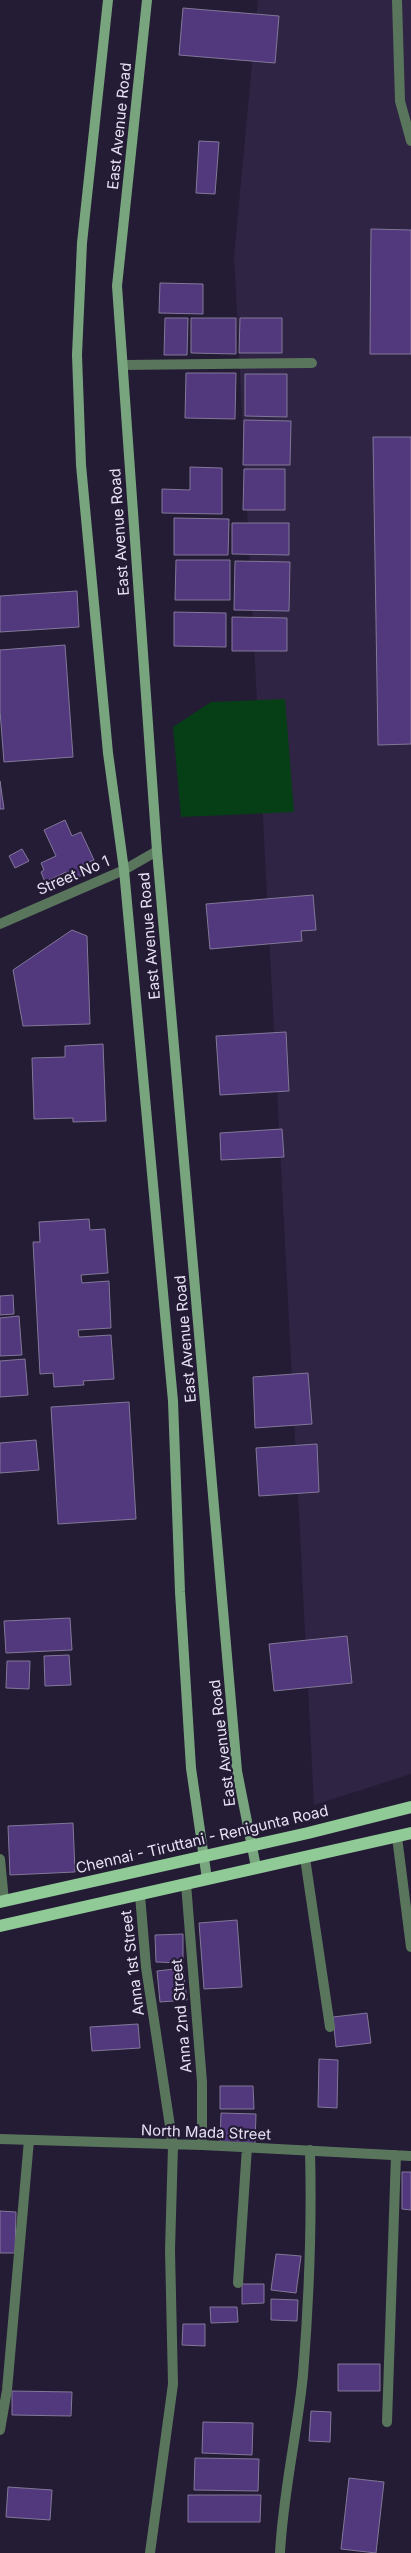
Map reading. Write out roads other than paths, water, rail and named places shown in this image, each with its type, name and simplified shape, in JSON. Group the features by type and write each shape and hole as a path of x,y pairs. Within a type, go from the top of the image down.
{"main road":[{"name":"East Avenue Road","path":"108,0 82,243 77,355 81,466 108,753 124,870 172,1401 180,1592 192,1768 202,1856"},
{"name":"East Avenue Road","path":"147,0 117,286 157,851 238,1771 256,1867"},
{"name":"Chennai - Tiruttani - Renigunta Road","path":"2,1901 411,1807"},
{"path":"0,1926 411,1833"},
{"path":"202,1856 207,1879"}],"street":[{"path":"396,0 400,101 411,141"},
{"path":"122,365 312,362"},
{"name":"Street No 1","path":"0,924 124,870 157,851"},
{"path":"398,1837 411,1947"},
{"path":"305,1858 330,2027"},
{"path":"0,1859 2,1901"},
{"name":"Anna 2nd Street","path":"186,1884 202,2082 202,2146"},
{"name":"Anna 1st Street","path":"140,1895 146,1967 172,2146 170,2260 174,2384 150,2553"},
{"name":"North Mada Street","path":"0,2139 310,2150 411,2156"},
{"path":"0,2430 7,2390 29,2140"},
{"path":"238,2283 247,2148"},
{"path":"280,2553 282,2519 302,2377 312,2233 310,2150"},
{"path":"387,2422 396,2155"}]}
